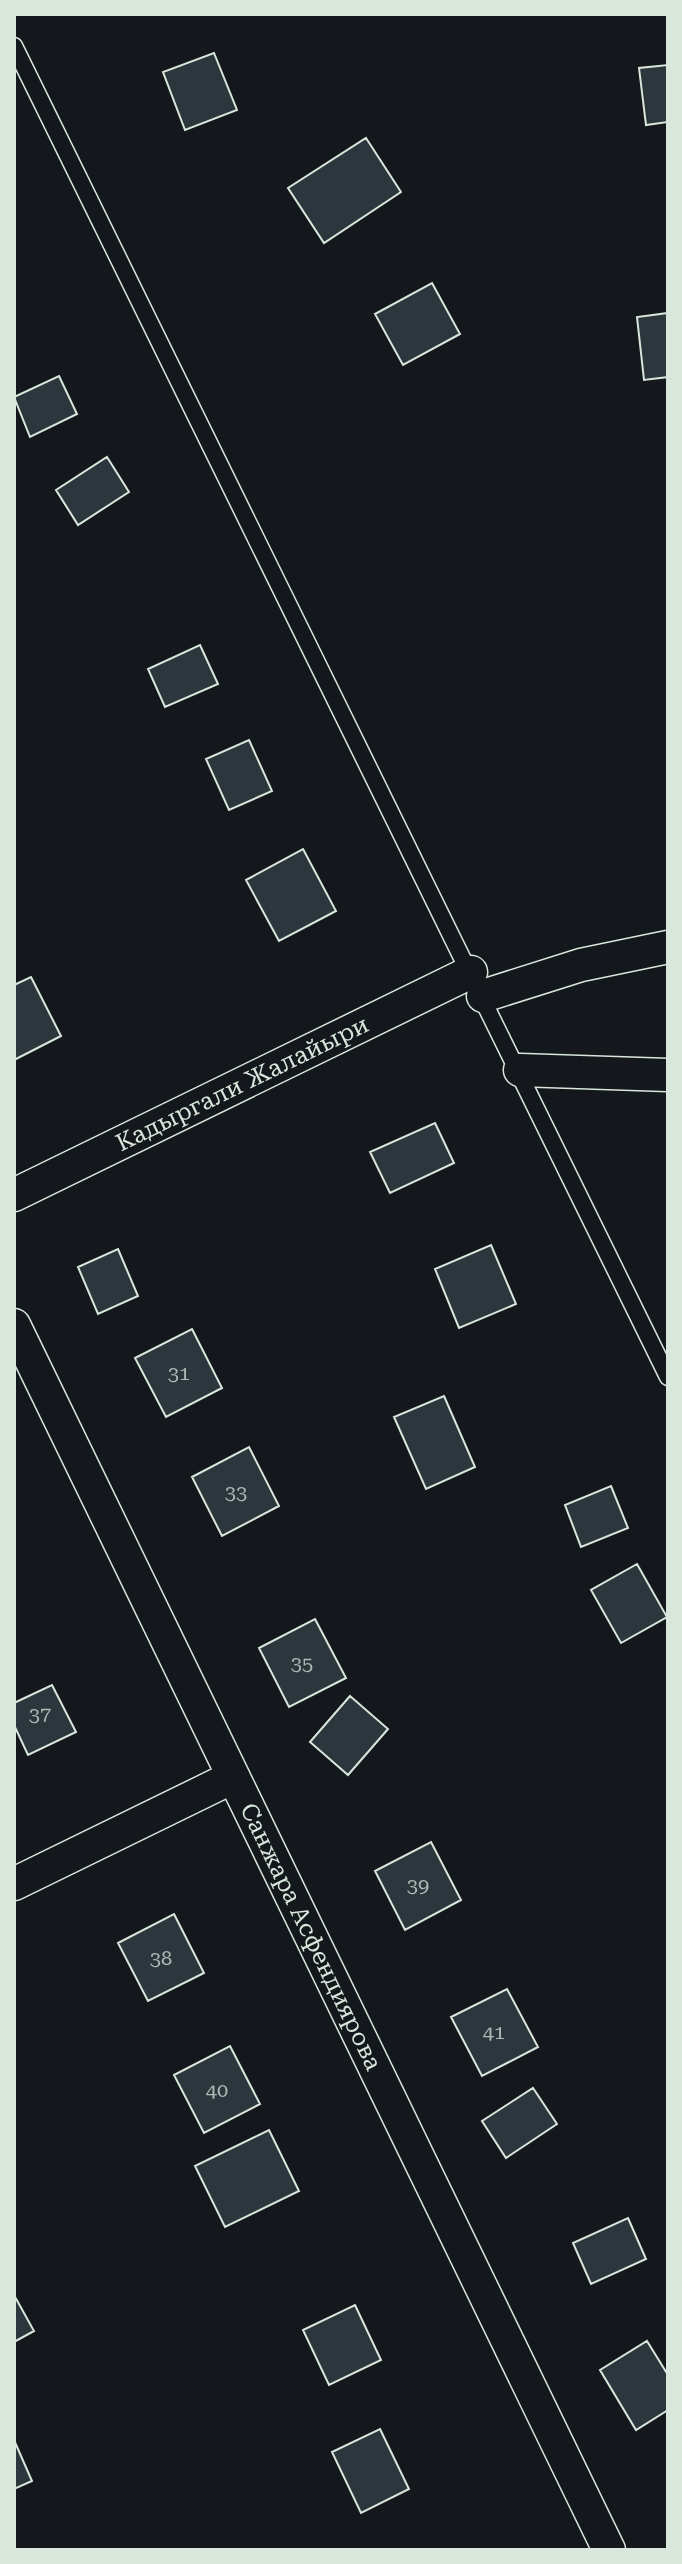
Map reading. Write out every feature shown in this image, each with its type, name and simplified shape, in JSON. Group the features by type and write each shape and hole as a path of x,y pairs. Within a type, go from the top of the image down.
{"street":[{"name":"Кадыргали Жалайыри","path":"14,1195 477,984 668,947"},
{"path":"520,1070 668,1075"},
{"name":"Санжара Асфендиярова","path":"14,1325 609,2550"},
{"path":"14,1884 233,1777"}],"lane":[{"path":"14,46 520,1070 668,1377"}],"building":[{"path":"214,53 237,110 185,130 163,72"},
{"path":"668,65 668,122 646,125 639,68"},
{"path":"366,138 401,192 324,243 288,188"},
{"path":"432,283 460,334 403,365 375,314"},
{"path":"668,313 668,377 644,380 637,317"},
{"path":"59,376 77,414 30,437 14,397"},
{"path":"107,457 129,492 78,525 56,490"},
{"path":"200,645 218,684 165,707 148,669"},
{"path":"249,740 272,791 229,810 206,759"},
{"path":"303,849 336,911 279,941 246,880"},
{"path":"31,977 61,1036 14,1060 14,985"},
{"path":"435,1123 454,1163 390,1193 370,1152"},
{"path":"491,1245 516,1304 459,1328 435,1269"},
{"path":"118,1249 138,1296 98,1314 78,1267"},
{"path":"192,1329 222,1388 166,1417 135,1358"},
{"path":"444,1396 475,1467 426,1489 394,1417"},
{"path":"249,1447 279,1506 222,1536 192,1477"},
{"path":"611,1486 628,1528 581,1547 565,1505"},
{"path":"637,1564 667,1617 621,1643 591,1590"},
{"path":"315,1619 346,1678 289,1707 259,1648"},
{"path":"52,1685 76,1732 28,1755 14,1725 14,1703"},
{"path":"350,1696 388,1729 348,1775 310,1742"},
{"path":"431,1842 461,1900 405,1930 375,1871"},
{"path":"174,1914 204,1973 148,2001 118,1943"},
{"path":"507,1989 538,2047 482,2076 451,2017"},
{"path":"230,2046 260,2104 204,2133 174,2075"},
{"path":"533,2088 557,2124 506,2158 482,2121"},
{"path":"269,2130 299,2191 225,2227 195,2166"},
{"path":"628,2218 646,2259 591,2284 573,2243"},
{"path":"14,2295 34,2331 14,2342"},
{"path":"355,2305 381,2360 329,2385 303,2330"},
{"path":"647,2341 668,2375 668,2410 636,2430 600,2370"},
{"path":"380,2429 409,2489 361,2513 332,2452"},
{"path":"14,2440 32,2481 14,2489"}]}
